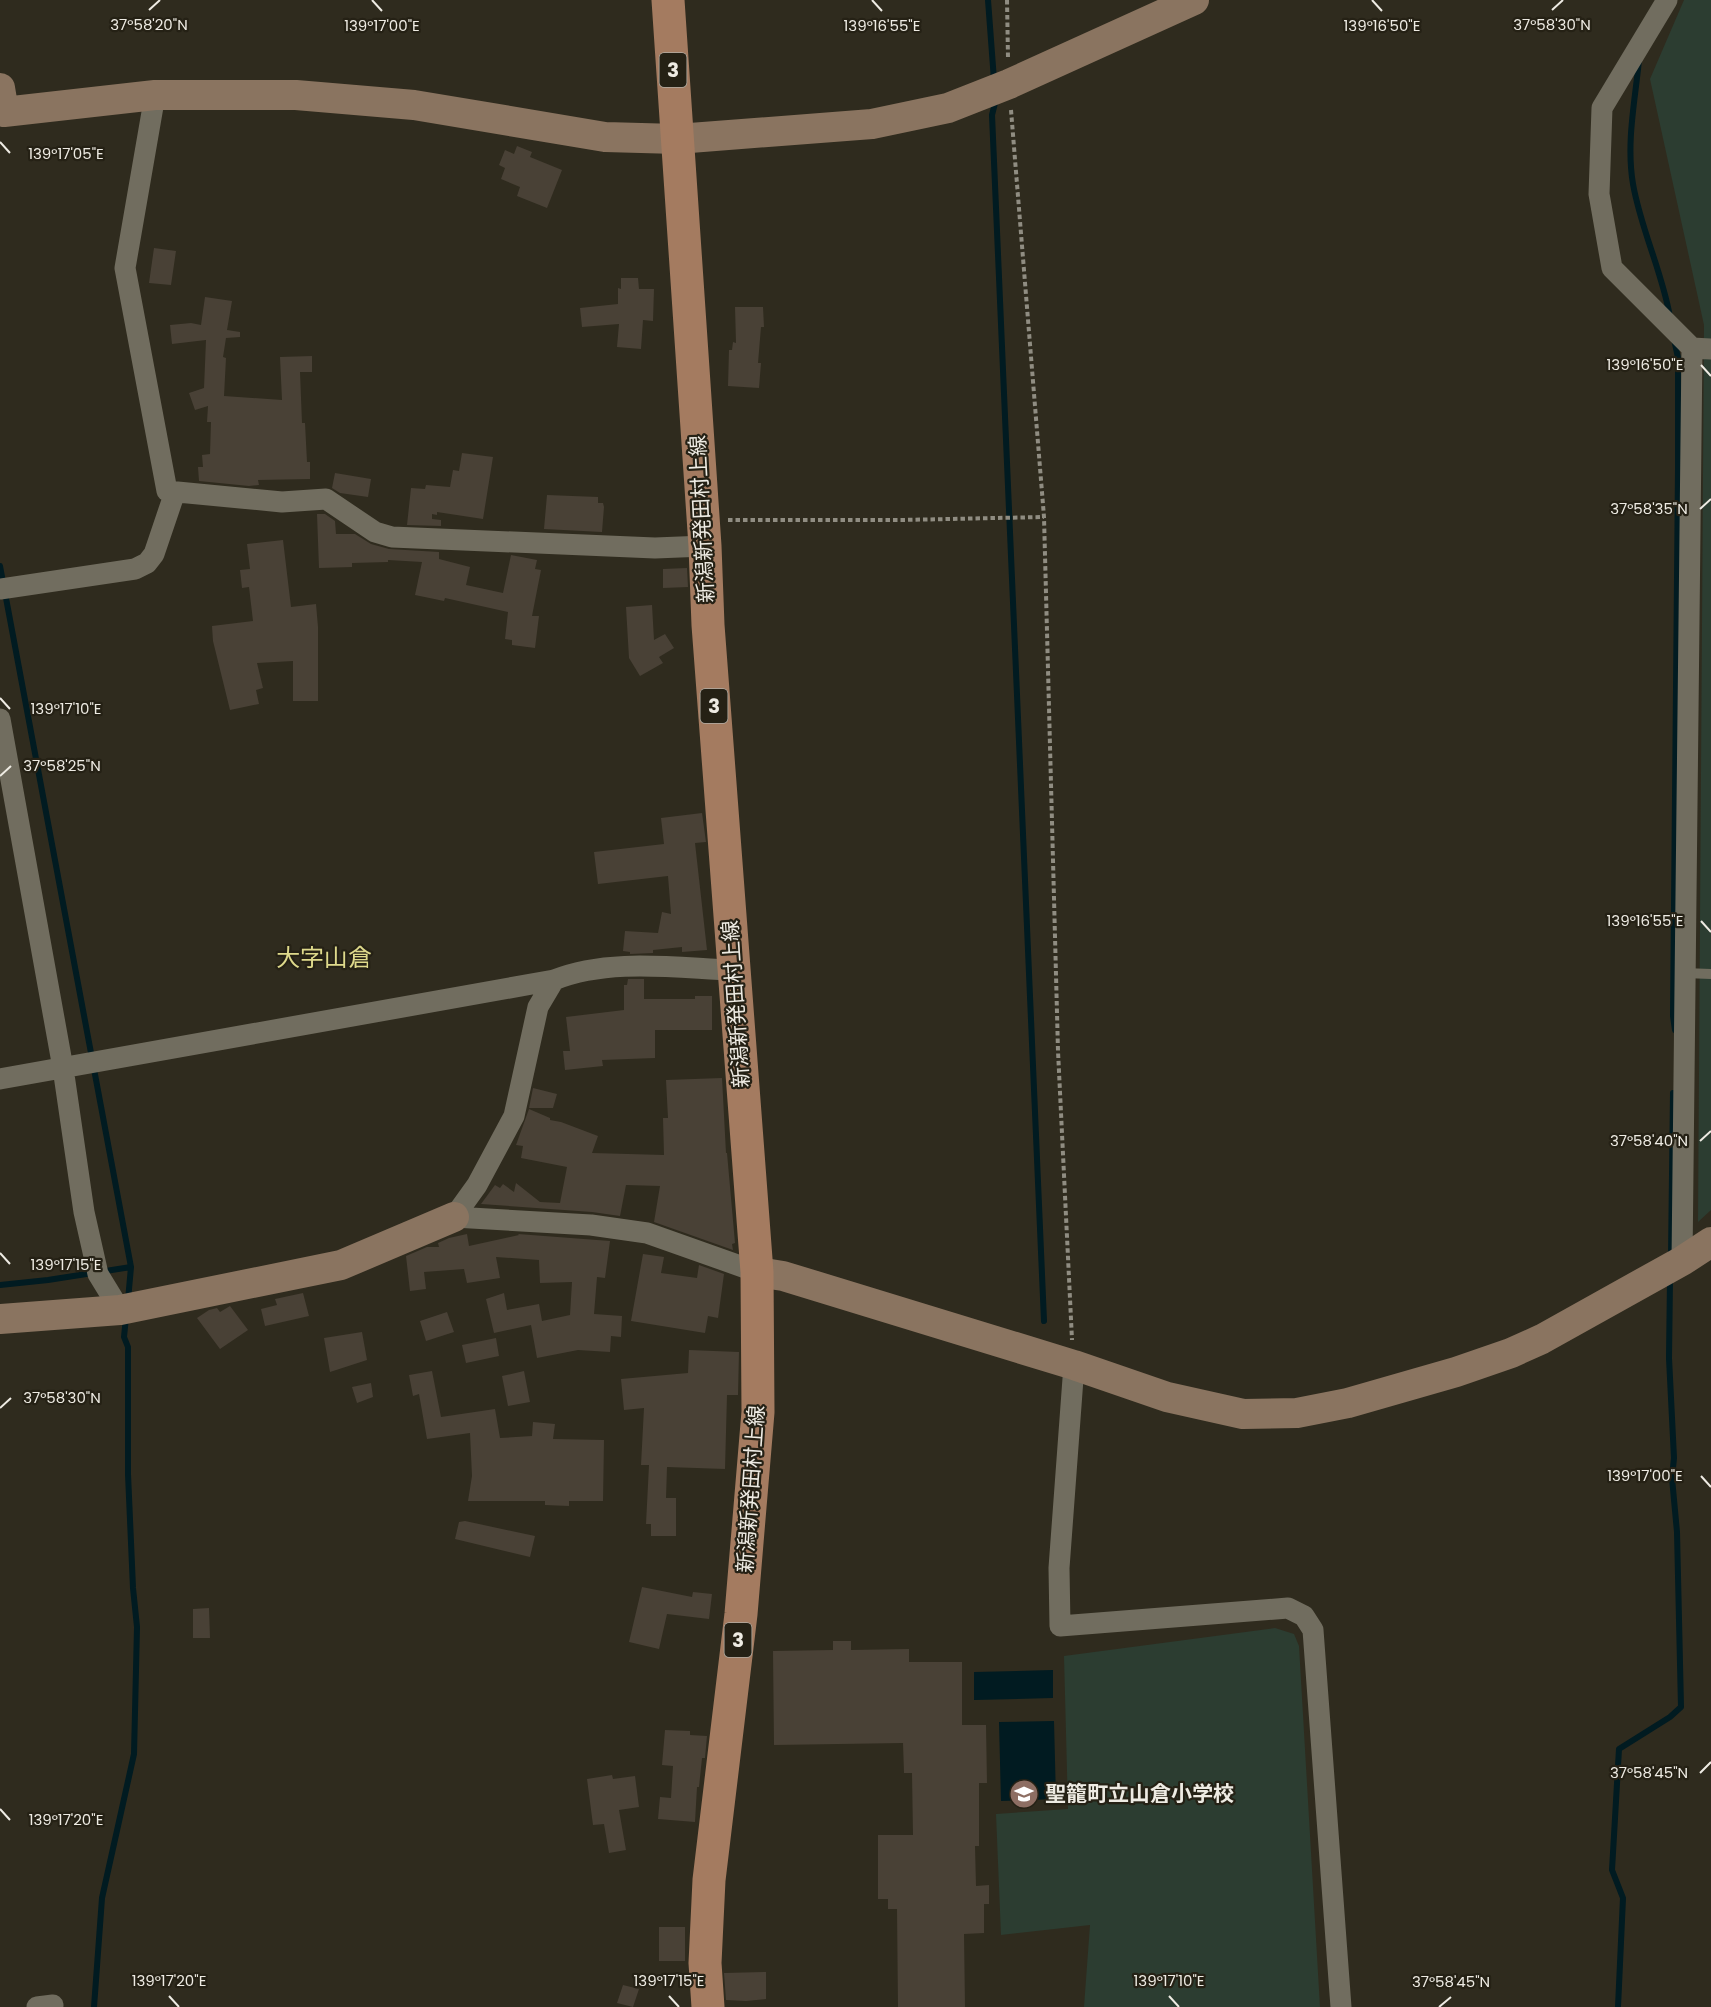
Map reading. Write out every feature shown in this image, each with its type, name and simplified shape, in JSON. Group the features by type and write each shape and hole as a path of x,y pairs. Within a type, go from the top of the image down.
{"main road":[{"name":"新潟新発田村上線","path":"668,0 704,533 708,625 757,1272 758,1412 741,1614 709,1880 705,1963 708,2007"}],"street":[{"path":"1,104 155,94 296,95 414,105 605,137 677,139 872,124 948,108 1009,84 1194,0"},
{"path":"1667,0 1602,108 1599,194 1612,268 1702,349 1684,974 1683,1261"},
{"path":"155,94 125,268 167,491 282,502 327,499 375,532 392,537 655,548 704,533"},
{"path":"0,589 135,569 147,563 154,554 175,492"},
{"path":"0,719 63,1068 84,1212 98,1274 120,1310"},
{"path":"0,1079 622,966 734,970"},
{"path":"454,1217 477,1185 514,1116 538,1007 554,980"},
{"path":"0,1319 120,1310 341,1265 454,1217 591,1225 647,1233 757,1272 783,1276 1074,1365 1167,1397 1243,1413 1297,1413 1348,1403 1456,1372 1511,1353 1542,1339 1683,1261 1711,1242"},
{"path":"1074,1365 1059,1568 1060,1626 1288,1608 1304,1616 1313,1630 1341,2007"}],"lane":[{"path":"1684,974 1711,974"}],"path":[{"path":"1007,0 1009,84 1044,517 1058,1051 1074,1365"},
{"path":"704,533 901,520 1044,517"}],"green space":[{"path":"1684,0 1711,0 1711,1210 1698,1222 1704,325 1650,79"},
{"path":"1275,1628 1294,1634 1299,1646 1320,2007 1084,2007 1090,1925 1001,1935 996,1814 1068,1809 1064,1656"}],"water":[{"path":"1053,1670 1053,1698 974,1700 974,1672"},
{"path":"1054,1721 1056,1799 1001,1801 999,1722"}],"building":[{"path":"517,146 532,152 530,157 562,170 547,208 517,196 520,187 501,179 505,168 499,165 505,150 514,154"},
{"path":"154,248 176,251 171,285 149,283"},
{"path":"621,278 638,278 639,289 654,289 653,321 643,320 641,349 617,347 619,324 582,327 580,308 618,304 618,288 621,289"},
{"path":"205,297 232,301 227,330 240,332 240,337 226,338 223,357 226,358 224,396 282,400 280,357 312,356 312,372 300,372 302,423 305,423 310,479 258,480 259,485 249,486 199,481 198,467 203,467 202,455 210,454 211,422 207,422 208,406 195,410 189,393 204,388 206,340 172,344 170,325 191,323 201,325"},
{"path":"735,307 763,307 764,327 761,327 758,363 761,363 759,388 728,386 729,350 732,350 733,342 736,343"},
{"path":"462,453 493,457 483,519 437,512 437,515 432,514 432,519 441,520 441,526 407,525 411,488 425,489 426,485 450,487 453,470 459,471"},
{"path":"335,473 371,479 368,497 340,493 332,488"},
{"path":"547,495 598,497 598,503 603,503 604,507 602,532 544,529"},
{"path":"317,514 325,514 335,521 336,534 355,534 371,544 389,549 439,552 439,559 470,567 466,585 503,593 511,555 537,560 535,569 541,570 532,616 539,616 535,648 512,645 512,640 505,639 508,612 445,598 444,601 415,595 422,562 388,560 388,562 352,563 352,567 319,568"},
{"path":"283,540 291,607 316,604 318,701 293,701 293,661 257,663 263,688 256,690 259,704 230,710 213,641 212,626 253,621 249,587 242,588 240,570 250,569 247,544"},
{"path":"687,568 688,587 663,588 663,569"},
{"path":"652,605 654,640 665,634 674,648 659,657 663,663 640,676 629,658 626,607"},
{"path":"702,813 706,842 695,843 707,950 682,952 682,947 653,950 653,953 630,954 630,952 623,951 625,931 658,933 662,912 671,914 668,876 598,884 594,852 664,844 661,818"},
{"path":"628,979 644,979 644,999 695,999 695,996 712,996 712,1030 655,1030 655,1058 602,1060 603,1066 565,1070 563,1051 570,1051 566,1017 624,1010 624,985 627,985"},
{"path":"722,1078 726,1153 735,1243 732,1244 733,1250 654,1222 660,1186 626,1185 620,1216 481,1204 495,1185 500,1188 503,1184 514,1192 516,1183 540,1202 560,1203 567,1167 521,1158 523,1146 516,1145 529,1109 550,1120 598,1136 592,1153 664,1155 663,1118 668,1118 666,1080"},
{"path":"533,1088 557,1094 553,1108 529,1108"},
{"path":"467,1234 469,1246 518,1234 610,1241 605,1278 597,1277 594,1314 622,1316 621,1337 611,1336 610,1352 578,1350 537,1358 531,1325 494,1333 486,1299 504,1293 507,1310 539,1304 542,1321 570,1315 572,1282 540,1283 539,1260 496,1257 500,1278 467,1283 464,1269 424,1272 426,1289 410,1291 406,1256 427,1247 439,1247 438,1243"},
{"path":"643,1254 664,1257 661,1273 697,1278 699,1265 724,1274 718,1318 708,1316 705,1333 631,1321"},
{"path":"303,1293 309,1316 265,1326 261,1309 277,1305 275,1299"},
{"path":"230,1306 248,1330 220,1349 197,1318 209,1310 217,1308 220,1312"},
{"path":"447,1312 454,1332 426,1341 420,1321"},
{"path":"362,1332 367,1360 330,1372 324,1338"},
{"path":"496,1338 499,1356 466,1363 462,1345"},
{"path":"689,1350 739,1352 738,1395 727,1395 725,1469 667,1467 666,1498 676,1498 676,1536 651,1536 651,1524 646,1524 649,1465 641,1465 644,1408 624,1410 621,1379 688,1373"},
{"path":"432,1371 441,1417 495,1409 500,1438 532,1436 533,1422 555,1424 553,1439 604,1440 603,1501 569,1501 569,1506 545,1505 545,1501 468,1501 472,1476 470,1433 427,1439 419,1394 413,1396 409,1375"},
{"path":"524,1371 530,1402 508,1406 502,1376"},
{"path":"371,1383 373,1397 357,1403 352,1387"},
{"path":"465,1521 535,1536 530,1557 455,1539 459,1522"},
{"path":"642,1587 692,1597 693,1592 712,1594 709,1619 667,1614 659,1649 629,1642"},
{"path":"209,1608 210,1638 193,1638 193,1609"},
{"path":"833,1641 851,1641 851,1650 909,1649 909,1662 962,1662 962,1725 986,1725 987,1783 979,1783 979,1846 975,1846 976,1886 989,1885 989,1904 984,1904 984,1933 964,1934 965,2007 898,2007 897,1909 888,1909 888,1899 878,1899 878,1835 913,1835 912,1773 904,1773 903,1743 774,1745 773,1651 833,1650"},
{"path":"665,1730 690,1731 690,1735 707,1736 705,1758 702,1758 699,1787 697,1787 695,1822 658,1819 660,1797 671,1798 673,1766 662,1765"},
{"path":"612,1775 613,1779 635,1776 639,1807 619,1810 626,1850 609,1853 604,1824 593,1825 587,1779"},
{"path":"659,1927 685,1927 685,1961 659,1961"},
{"path":"766,1972 766,1999 726,2000 724,1973"},
{"path":"623,1985 639,1989 633,2007 617,2003"}],"waterway":[{"path":"988,0 994,80"},
{"path":"1639,60 1632,122 1631,169 1641,218 1662,283 1670,317"},
{"path":"996,99 992,115 1044,1321"},
{"path":"1674,339 1678,358 1673,1016 1675,1030"},
{"path":"0,566 131,1267 128,1300"},
{"path":"1671,1257 1673,1093"},
{"path":"0,1285 131,1267"},
{"path":"1618,2007 1623,1898 1612,1870 1619,1749 1670,1717 1681,1707 1677,1532 1672,1478 1674,1458 1669,1358 1670,1279"},
{"path":"94,2007 102,1898 134,1754 137,1627 128,1474 128,1347 124,1337 126,1317"}],"place":[{"name":"聖籠町立山倉小学校","path":"1024,1794"}],"district":[{"name":"大字山倉","path":"324,958"}]}
